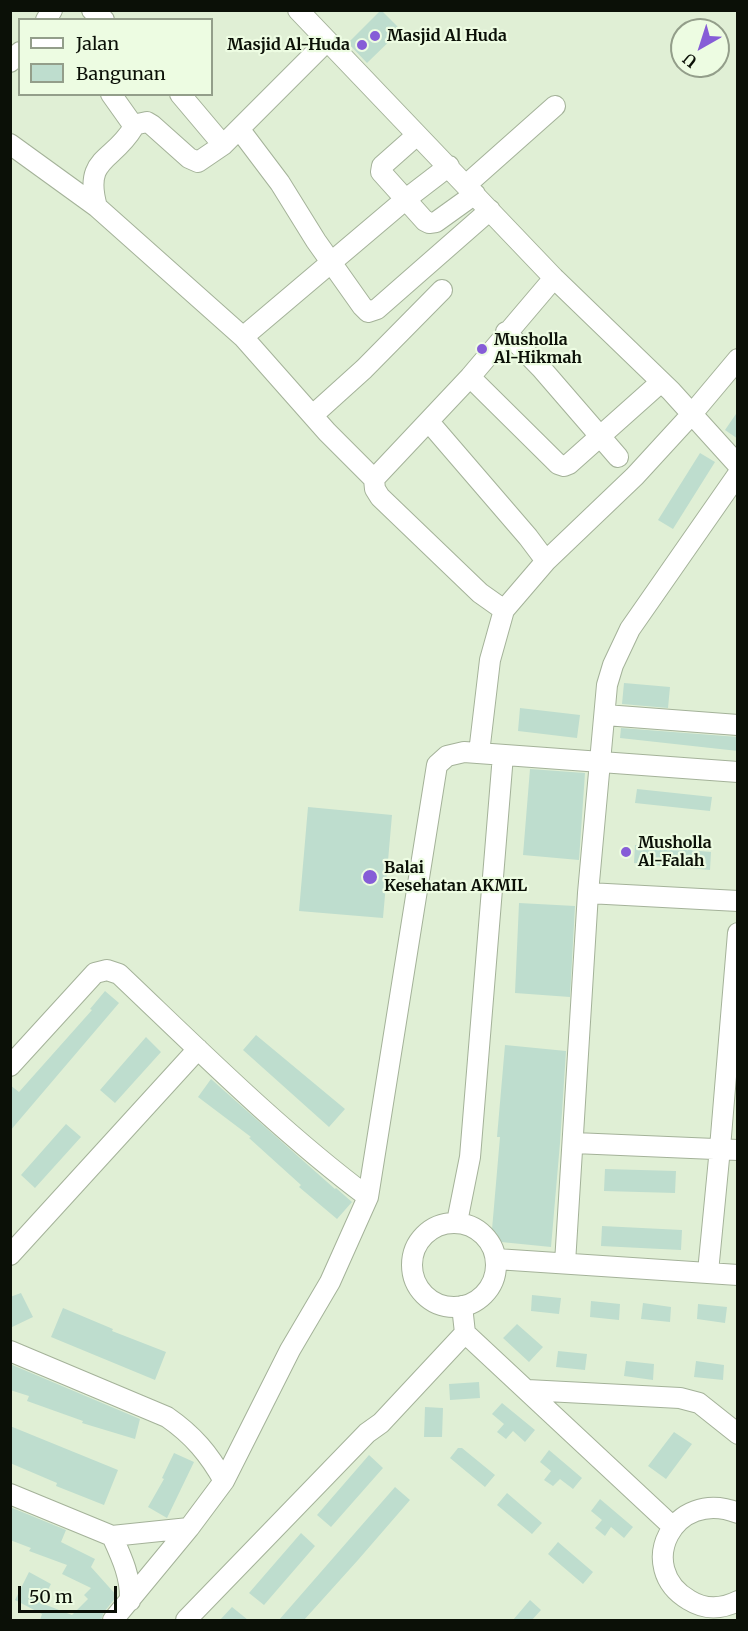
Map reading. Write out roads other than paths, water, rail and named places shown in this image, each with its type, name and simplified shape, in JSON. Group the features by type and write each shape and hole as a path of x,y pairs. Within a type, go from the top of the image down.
{"street":[{"path":"298,10 554,278 666,387 738,465"},
{"path":"133,125 147,122 152,124 189,158 198,162 240,130 327,41"},
{"path":"112,96 133,125"},
{"path":"182,96 223,145"},
{"path":"417,135 381,169 381,172 425,220 433,223 555,106"},
{"path":"97,207 93,191 95,171 131,132 133,125"},
{"path":"240,130 280,183 316,241 368,312 377,309 490,210"},
{"path":"10,144 97,207 243,337 374,479 375,489 380,497 493,602"},
{"path":"243,337 449,166"},
{"path":"374,479 470,377 554,278"},
{"path":"313,415 364,369 442,290"},
{"path":"506,332 541,368 618,457"},
{"path":"466,753 487,686 495,639 493,602 536,548 635,476 688,412 738,359"},
{"path":"470,377 561,465 569,464 600,436 666,387"},
{"path":"429,422 536,548"},
{"path":"565,1263 588,893 607,685 613,665 630,629 738,474"},
{"path":"605,715 738,724"},
{"path":"113,1620 189,1528 224,1481 290,1350 330,1282 368,1197 437,765 441,760 466,753 738,772"},
{"path":"457,1222 470,1157 503,755"},
{"path":"588,893 738,901"},
{"path":"708,1272 729,1149 738,933"},
{"path":"10,1066 95,972 107,970 119,974 331,1169 368,1197"},
{"path":"10,1255 198,1049"},
{"path":"574,1143 729,1149"},
{"path":"457,1222 474,1228 484,1235 496,1259 495,1275 486,1292 475,1301 462,1306 446,1306 424,1296 411,1270 412,1255 422,1237 433,1227 457,1222"},
{"path":"496,1259 738,1275"},
{"path":"462,1306 465,1333 673,1527"},
{"path":"186,1620 367,1433 381,1423 465,1333"},
{"path":"10,1351 167,1417 187,1430 211,1458 224,1481"},
{"path":"527,1390 680,1398 699,1403 738,1434"},
{"path":"10,1494 112,1536 189,1528"},
{"path":"738,1513 718,1508 697,1509 684,1516 673,1527 666,1540 663,1555 665,1570 671,1584 681,1596 696,1604 712,1608 738,1601"},
{"path":"112,1536 127,1570 131,1587 130,1601"}],"place":[{"name":"Masjid Al Huda","path":"375,36"},
{"name":"Masjid Al-Huda","path":"362,45"},
{"name":"Musholla Al-Hikmah","path":"482,349"},
{"name":"Musholla Al-Falah","path":"626,852"},
{"name":"Balai Kesehatan AKMIL","path":"370,877"}]}
